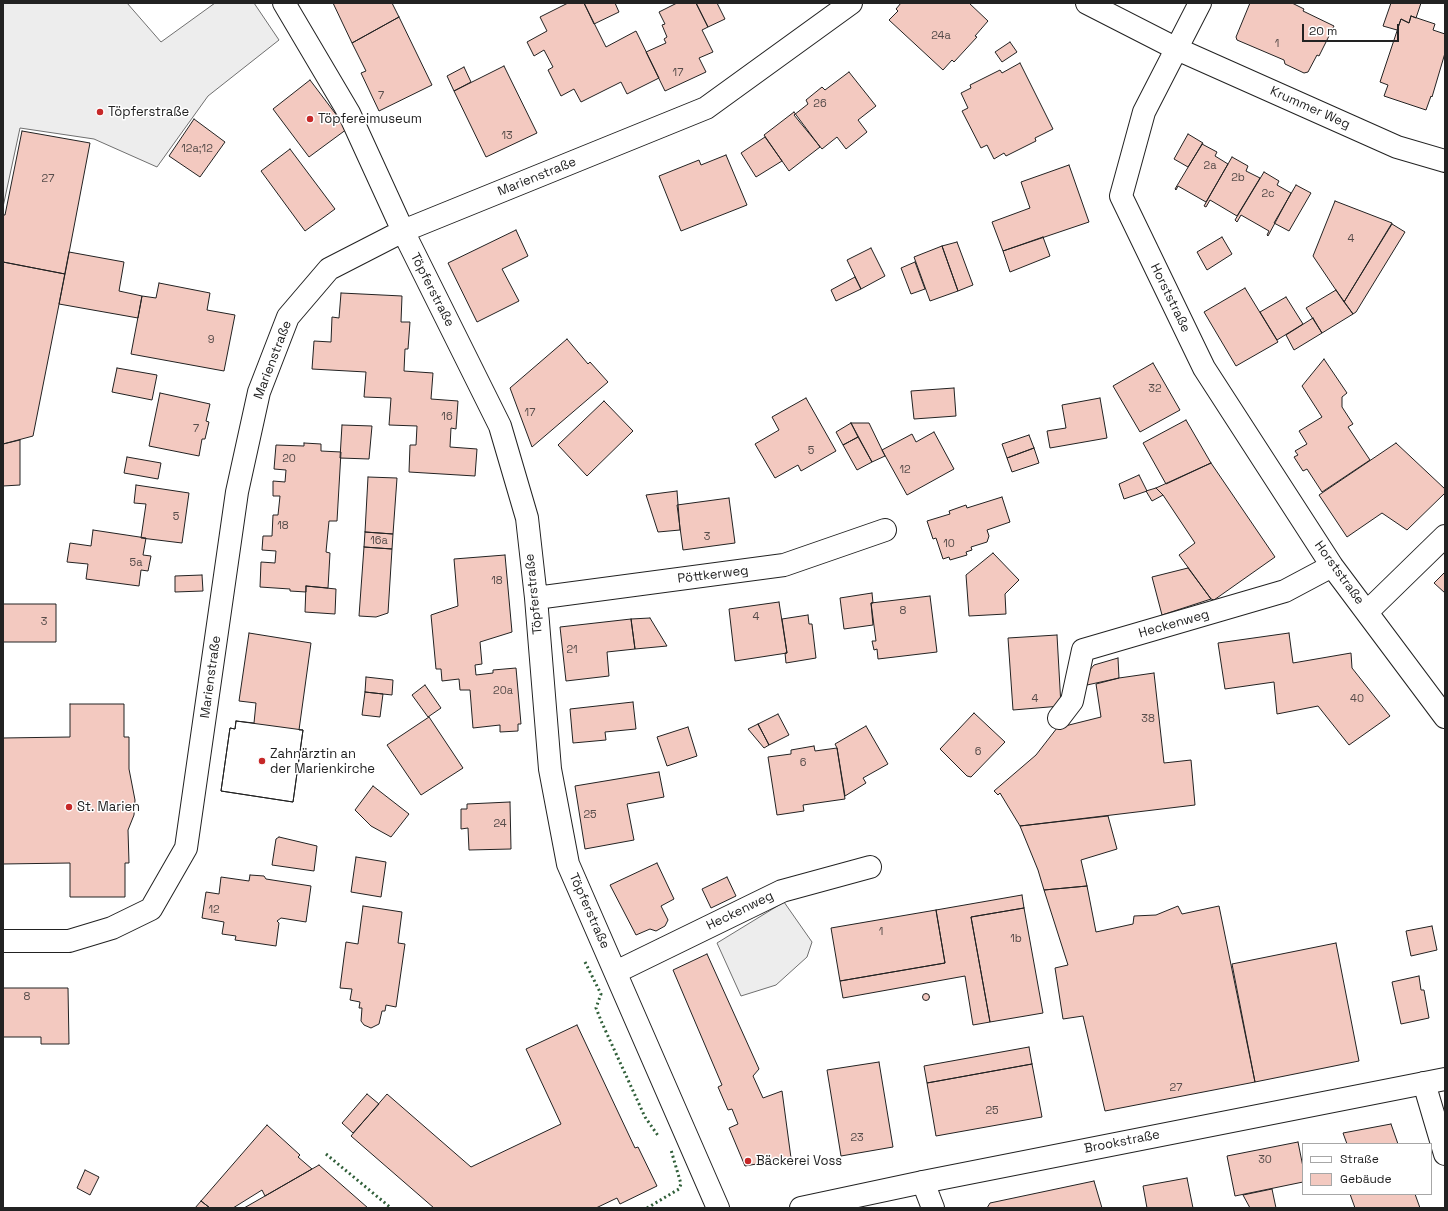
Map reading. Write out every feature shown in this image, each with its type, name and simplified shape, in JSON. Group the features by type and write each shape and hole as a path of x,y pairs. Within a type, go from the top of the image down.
{"street":[{"name":"Töpferstraße","path":"284,3 348,113 403,231 500,426 527,518 536,598 550,769 568,864 718,1208"},
{"name":"Marienstraße","path":"3,941 69,941 112,928 151,909 186,848 237,492 259,392 288,317 329,269 403,231 706,108 851,3"},
{"path":"1087,3 1177,49"},
{"name":"Horststraße","path":"1200,3 1144,112 1121,196 1204,368 1332,566 1445,718"},
{"name":"Krummer Weg","path":"1177,49 1397,148 1445,161"},
{"name":"Pöttkerweg","path":"536,598 784,565 885,530"},
{"name":"Horststraße","path":"1367,612 1445,536"},
{"name":"Heckenweg","path":"1059,718 1072,701 1083,650 1284,591 1332,566"},
{"name":"Heckenweg","path":"616,972 782,891 870,867"},
{"name":"Brookstraße","path":"800,1208 1445,1079"},
{"path":"1424,1083 1445,1154"},
{"path":"924,1182 934,1208"}],"shaded area":[{"name":"Töpferstraße","path":"3,3 127,3 161,42 215,3 254,3 279,40 208,96 157,167 94,139 20,128 3,207"},
{"path":"784,902 812,942 807,957 776,985 741,996 717,943"}],"building":[{"path":"333,3 392,3 399,17 352,43"},
{"path":"568,3 584,3 606,47 636,31 659,78 627,94 621,82 581,102 574,89 561,96 548,70 553,67 544,50 534,56 527,42 547,31 540,17"},
{"path":"584,3 615,3 619,12 594,24"},
{"path":"677,3 696,3 708,27 702,30 713,52 699,58 706,72 665,91 646,52 666,43 664,39 667,37 662,25 665,24 659,12"},
{"path":"696,3 717,3 725,19 708,27"},
{"path":"901,3 969,3 988,21 975,36 977,37 954,62 952,60 943,70 889,20 898,11 896,9"},
{"path":"1250,3 1292,3 1304,9 1303,11 1334,26 1319,56 1317,55 1308,72 1304,73 1285,64 1284,60 1237,40 1236,37"},
{"path":"1391,3 1421,3 1416,18 1411,16 1409,23 1401,19 1397,30 1383,26"},
{"path":"1411,16 1435,24 1433,30 1445,34 1445,53 1432,97 1431,96 1426,110 1384,96 1388,85 1380,82 1401,19 1409,23"},
{"path":"399,17 432,85 379,111 361,73 366,71 352,43"},
{"path":"1010,42 1017,52 1002,62 995,52"},
{"path":"1020,63 1053,129 1035,138 1036,141 1006,156 1004,153 994,159 987,145 981,148 962,111 968,108 961,93 971,88 970,85 1000,70 1002,73"},
{"path":"504,66 537,133 486,157 454,91"},
{"path":"464,67 471,82 454,91 447,76"},
{"path":"849,72 876,106 858,120 867,132 846,149 837,137 822,149 794,115 808,104 806,100 822,87 825,90"},
{"name":"Töpfereimuseum","path":"310,80 347,129 309,157 273,109"},
{"path":"794,112 820,147 789,171 764,135"},
{"path":"194,119 225,142 200,177 169,156"},
{"path":"22,131 90,143 65,274 3,262 3,215 5,215"},
{"path":"1188,134 1203,143 1188,167 1174,159"},
{"path":"765,137 782,161 756,177 741,153"},
{"path":"1202,144 1217,152 1215,156 1228,164 1206,202 1178,186 1176,190 1175,189"},
{"name":"Töpfereimuseum","path":"290,149 335,209 305,231 261,171"},
{"path":"726,155 747,205 681,231 659,176 699,160 701,165"},
{"path":"1232,157 1248,166 1246,171 1260,178 1237,216 1210,200 1206,207 1204,206"},
{"path":"1069,165 1089,222 1003,251 992,222 1030,208 1021,182"},
{"path":"1264,172 1279,181 1277,185 1291,193 1268,236 1269,231 1241,215 1237,222 1235,220"},
{"path":"1296,185 1311,193 1289,231 1274,223"},
{"path":"1335,201 1392,223 1344,302 1313,256"},
{"path":"1392,224 1405,232 1356,312 1353,314 1344,302"},
{"path":"516,230 528,256 502,269 519,301 477,322 448,263"},
{"path":"1043,237 1050,256 1010,272 1003,251"},
{"path":"1222,237 1232,254 1207,270 1197,252"},
{"path":"957,242 973,285 958,291 942,246"},
{"path":"942,246 958,291 930,301 914,257"},
{"path":"871,248 885,276 861,289 847,260"},
{"path":"69,252 124,262 119,291 142,296 138,318 59,304"},
{"path":"3,262 65,274 33,436 3,444"},
{"path":"915,262 925,289 911,294 901,268"},
{"path":"855,277 861,289 836,301 831,290"},
{"path":"159,283 210,293 207,310 235,315 224,371 131,354 142,296 156,298"},
{"path":"1245,288 1278,342 1236,366 1204,312"},
{"path":"1336,290 1353,314 1322,333 1306,308"},
{"path":"341,293 402,296 401,322 410,322 408,349 405,349 404,371 433,373 431,399 458,401 456,429 451,428 450,447 477,449 475,476 409,472 410,445 416,445 417,426 389,425 391,398 364,397 366,372 312,369 314,341 331,342 332,317 339,318"},
{"path":"1286,297 1303,324 1277,340 1260,312"},
{"path":"1313,318 1322,333 1294,350 1286,335"},
{"path":"567,339 588,364 590,362 608,382 532,447 510,388"},
{"path":"1324,359 1347,393 1342,397 1342,407 1353,424 1348,427 1370,460 1322,492 1307,469 1303,471 1294,457 1298,455 1295,451 1307,444 1299,431 1322,417 1302,386"},
{"path":"1153,363 1180,410 1140,432 1113,386"},
{"path":"117,368 157,375 152,400 112,392"},
{"path":"954,388 956,416 914,419 911,391"},
{"path":"160,393 210,404 206,421 209,422 205,439 202,439 199,456 149,446"},
{"path":"806,398 836,451 801,471 798,465 775,478 755,444 779,430 772,417"},
{"path":"1100,398 1107,438 1050,448 1047,431 1066,428 1062,405"},
{"path":"604,401 633,431 587,476 558,445"},
{"path":"1186,420 1211,463 1166,484 1143,443"},
{"path":"851,423 858,437 843,445 836,432"},
{"path":"851,423 869,423 885,456 872,462"},
{"path":"342,425 372,426 369,459 340,458"},
{"path":"934,432 954,469 907,495 882,450 912,434 916,442"},
{"path":"1029,435 1034,448 1007,458 1002,444"},
{"path":"858,437 872,462 857,470 843,445"},
{"path":"20,440 20,485 3,486 3,444"},
{"path":"304,443 321,444 321,451 341,452 337,521 329,521 326,552 330,553 328,588 306,586 306,592 290,591 290,589 260,587 261,562 275,563 276,551 262,550 263,536 272,536 273,515 278,515 280,496 273,496 273,481 285,482 286,470 274,469 276,445 304,446"},
{"path":"1396,443 1445,489 1445,493 1407,530 1382,513 1347,537 1319,495"},
{"path":"1034,448 1039,463 1012,472 1007,458"},
{"path":"127,457 161,463 158,479 124,473"},
{"path":"1211,463 1275,557 1214,600 1211,599 1179,555 1195,543 1163,495 1156,488"},
{"path":"1139,475 1147,491 1124,499 1119,484"},
{"path":"368,477 397,478 393,534 365,532"},
{"path":"136,485 189,493 182,543 141,538 146,504 134,503"},
{"path":"1156,488 1163,495 1152,501 1146,491"},
{"path":"677,491 680,530 658,532 646,495"},
{"path":"1002,497 1010,522 987,530 989,536 987,542 971,547 972,550 966,552 967,555 950,560 949,557 943,559 936,538 933,539 927,521 950,514 949,511 966,505 967,508"},
{"path":"729,498 735,543 683,550 677,505"},
{"path":"93,530 146,538 143,555 151,556 148,571 141,570 139,586 86,579 88,564 67,562 70,543 91,546"},
{"path":"365,532 393,534 392,549 364,547"},
{"path":"364,547 392,549 388,613 376,617 359,616"},
{"path":"993,553 1019,580 1005,594 1006,614 969,616 966,575"},
{"path":"505,555 512,632 480,642 482,664 475,665 476,675 493,673 493,670 516,668 521,724 518,724 518,731 500,732 500,725 473,728 470,690 460,690 459,679 442,681 441,669 436,669 431,615 458,606 454,559"},
{"path":"1188,568 1211,599 1162,615 1152,577"},
{"path":"1445,572 1445,593 1434,583"},
{"path":"202,575 203,591 175,592 175,576"},
{"path":"306,586 336,589 335,614 305,612"},
{"path":"872,593 873,603 871,603 873,625 844,629 840,598"},
{"path":"930,596 937,652 878,659 877,649 874,650 872,641 876,641 871,603"},
{"path":"779,602 787,653 735,661 729,609"},
{"path":"3,604 56,604 56,642 3,642"},
{"path":"808,615 809,624 812,624 816,658 786,663 785,653 787,653 782,619"},
{"path":"650,618 667,646 635,649 631,619"},
{"path":"631,619 635,649 607,652 609,676 566,681 560,627"},
{"path":"249,633 311,643 299,730 303,730 293,802 221,791 230,728 235,729 236,721 254,723 256,703 239,701"},
{"path":"1289,633 1293,663 1351,653 1352,668 1390,716 1349,745 1318,706 1277,714 1274,682 1225,689 1218,643"},
{"path":"1057,635 1061,706 1013,710 1008,638"},
{"path":"1118,658 1119,678 1087,685 1086,680 1089,671 1094,665"},
{"path":"1154,673 1164,763 1191,760 1195,805 1020,826 1000,793 998,795 994,791 1036,755 1057,728 1101,717 1096,684 1119,678"},
{"path":"366,677 393,680 392,695 365,692"},
{"path":"425,685 441,708 428,717 412,695"},
{"path":"365,692 383,694 380,717 362,715"},
{"path":"633,702 636,729 605,732 606,740 573,743 570,709"},
{"name":"St. Marien","path":"70,704 124,704 124,737 129,737 129,769 135,800 134,815 128,830 129,863 125,863 125,897 70,897 70,863 3,864 3,738 70,737"},
{"path":"974,713 1005,742 971,777 967,776 940,749"},
{"path":"778,714 789,735 769,745 758,724"},
{"path":"429,717 463,768 421,795 387,745"},
{"name":"Zahnärztin an der Marienkirche","path":"236,721 303,730 293,802 221,791 230,728 235,729"},
{"path":"758,724 769,745 764,748 748,729"},
{"path":"866,726 888,764 863,778 866,783 845,796 837,748 835,744"},
{"path":"688,727 697,756 667,766 657,737"},
{"path":"814,746 815,751 837,748 845,799 803,805 804,811 777,815 768,757 791,754 791,750"},
{"path":"659,772 664,797 627,804 634,840 585,849 575,786"},
{"path":"373,786 409,814 391,837 371,826 355,810"},
{"path":"510,802 511,849 469,850 468,828 461,829 461,809 467,809 467,804"},
{"path":"1108,816 1117,849 1081,860 1087,886 1044,890 1038,870 1020,826"},
{"path":"279,837 317,846 314,871 272,865 276,839"},
{"path":"356,857 386,862 381,897 351,892"},
{"path":"657,863 674,899 661,906 668,920 665,926 656,931 650,929 636,935 610,885"},
{"path":"250,875 264,876 266,879 311,886 306,922 281,918 277,921 279,923 276,946 235,940 236,936 222,934 224,922 202,918 206,892 219,894 221,877 249,881"},
{"path":"727,877 736,896 711,908 702,889"},
{"path":"1087,886 1096,932 1133,924 1134,916 1156,915 1178,906 1182,914 1219,906 1255,1082 1105,1111 1083,1016 1063,1019 1055,968 1068,965 1044,890"},
{"path":"1022,895 1024,908 971,917 990,1022 973,1025 965,976 843,998 840,981 945,963 936,910"},
{"path":"363,906 402,912 398,943 405,944 396,1007 386,1005 385,1011 382,1011 379,1024 371,1028 364,1025 361,1021 362,1008 359,1008 360,1002 350,1000 352,989 340,988 346,942 358,944"},
{"path":"1024,908 1043,1013 990,1022 971,917"},
{"path":"936,910 945,963 840,981 831,928"},
{"path":"1432,926 1437,950 1411,956 1406,931"},
{"path":"1336,943 1359,1061 1255,1082 1232,964"},
{"path":"707,954 759,1069 753,1076 763,1098 782,1091 791,1158 745,1166 729,1128 738,1124 732,1109 728,1110 718,1087 722,1085 673,970"},
{"path":"1419,976 1421,990 1424,990 1429,1018 1401,1024 1392,982"},
{"path":"3,988 68,988 69,1044 41,1044 41,1037 3,1037"},
{"path":"926,993 929,994 929,1000 926,1001 923,1000 922,997 923,994"},
{"path":"577,1025 635,1148 638,1147 657,1186 620,1204 617,1198 596,1208 434,1208 351,1136 387,1094 471,1167 561,1124 526,1049"},
{"path":"1029,1047 1032,1064 927,1083 924,1066"},
{"path":"879,1062 893,1147 841,1156 827,1070"},
{"path":"1032,1064 1042,1117 936,1136 927,1083"},
{"path":"367,1094 379,1104 353,1133 342,1123"},
{"path":"1391,1124 1398,1143 1347,1143 1343,1133"},
{"path":"267,1125 300,1155 298,1157 312,1169 265,1196 262,1190 233,1208 210,1208 201,1201"},
{"path":"1298,1142 1302,1162 1302,1182 1235,1196 1227,1156"},
{"path":"319,1165 368,1208 244,1208 265,1196"},
{"path":"85,1170 99,1177 90,1195 77,1188"},
{"path":"1187,1178 1193,1208 1147,1208 1143,1186"},
{"path":"1094,1181 1102,1208 987,1208 990,1203"},
{"path":"1272,1189 1276,1208 1250,1208 1243,1195"},
{"path":"1350,1195 1415,1195 1420,1208 1355,1208"},
{"path":"201,1201 210,1208 195,1208"}],"hedge":[{"path":"585,962 601,994 596,1008 602,1023 645,1117 659,1137"},
{"path":"647,1208 679,1189 681,1184 671,1150"},
{"path":"326,1154 391,1208"}],"place":[{"name":"Töpferstraße","path":"100,112"},
{"name":"Töpfereimuseum","path":"310,119"},
{"name":"Zahnärztin an der Marienkirche","path":"262,761"},
{"name":"St. Marien","path":"69,807"},
{"name":"Bäckerei Voss","path":"748,1161"}]}
